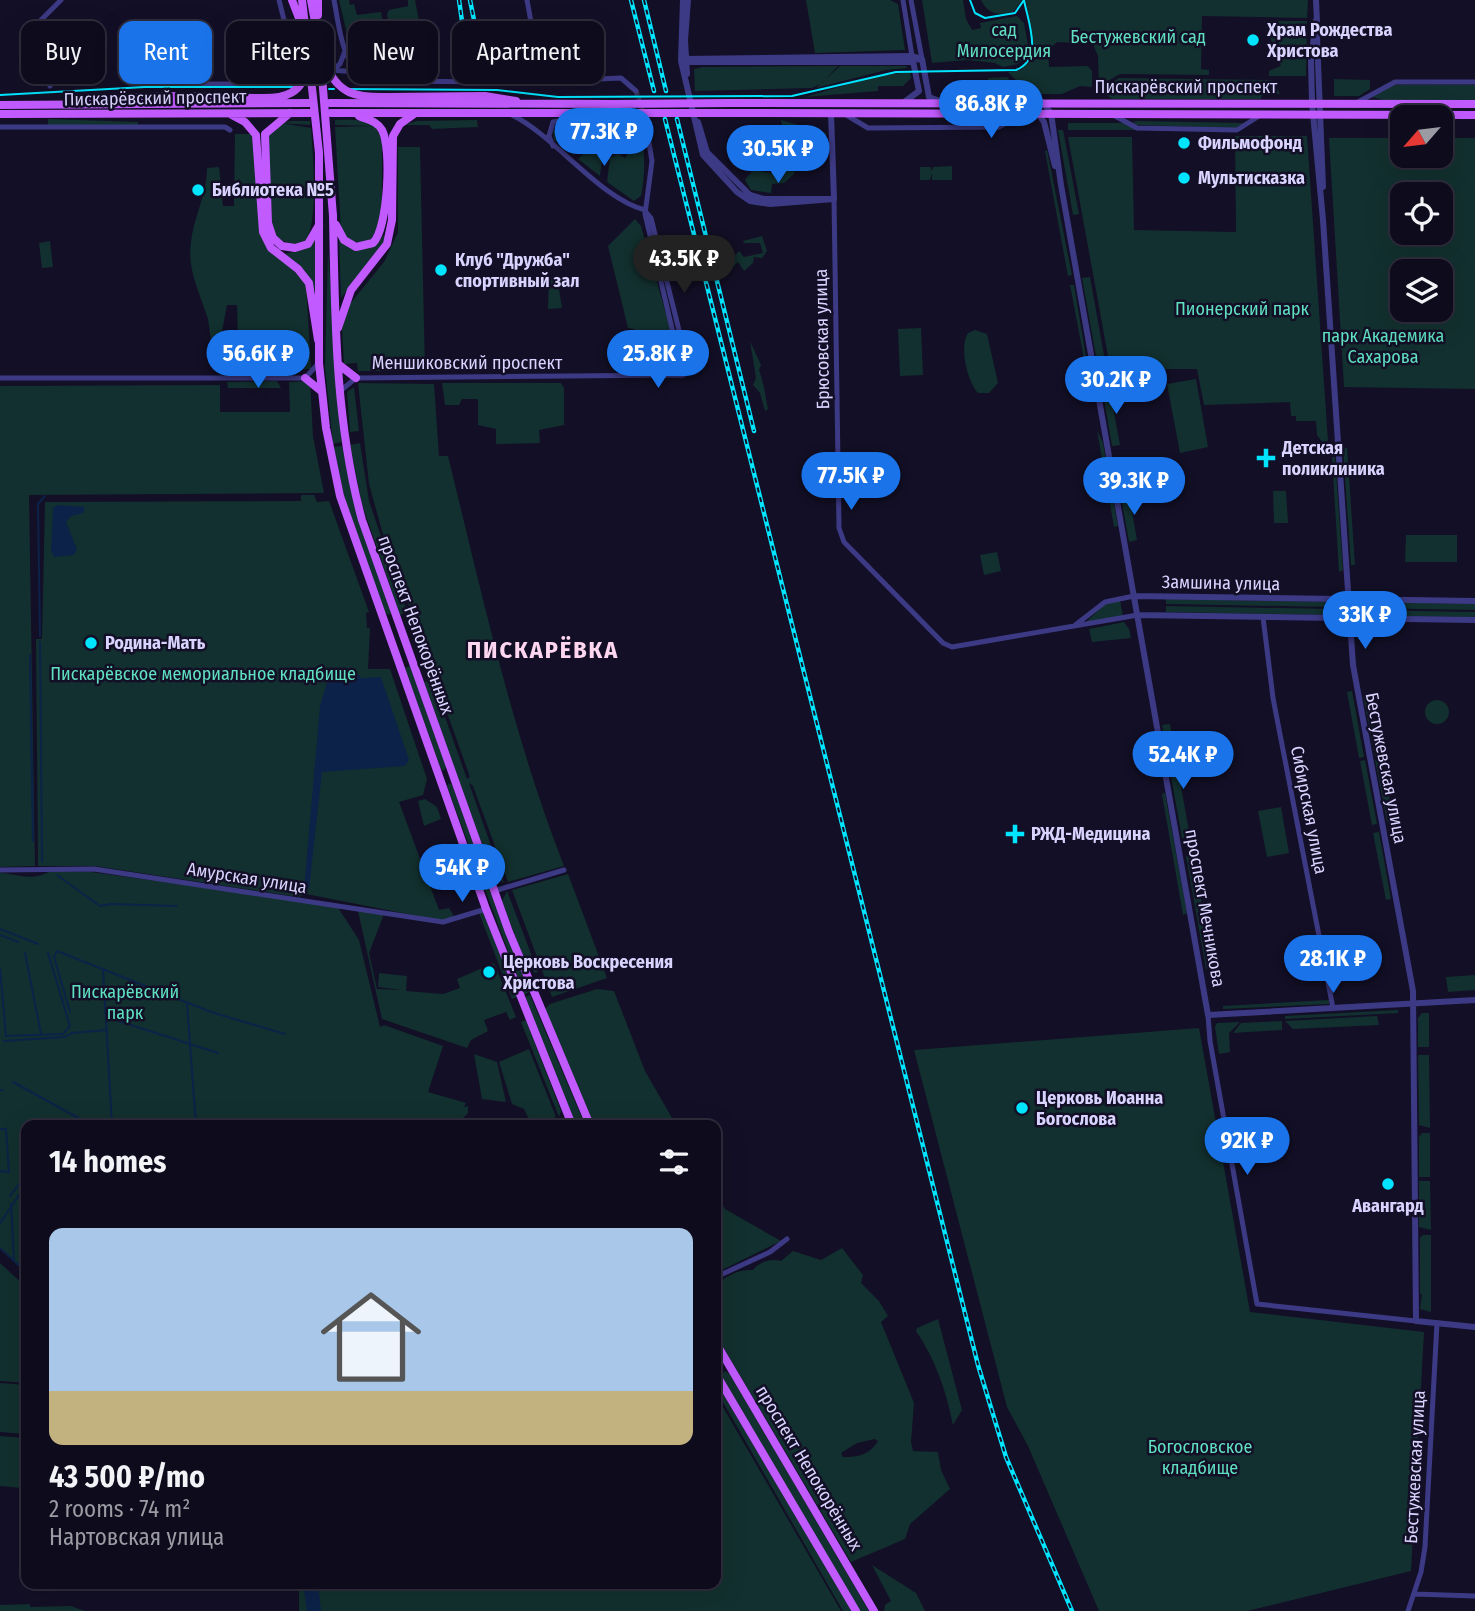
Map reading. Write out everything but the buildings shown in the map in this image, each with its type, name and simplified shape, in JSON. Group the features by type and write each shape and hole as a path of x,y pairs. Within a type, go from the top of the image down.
{"main road":[{"path":"292,0 300,21"},
{"path":"302,0 304,21"},
{"path":"311,0 316,21"},
{"path":"318,0 319,21"},
{"path":"334,81 345,92 362,97 494,96 525,104"},
{"path":"71,104 116,97 282,98 294,93 301,84"},
{"name":"проспект Непокорённых","path":"310,84 321,217 321,391 340,496 486,909 570,1120"},
{"name":"проспект Непокорённых","path":"325,84 329,109 339,392 349,468 362,520 494,891 588,1120"},
{"name":"Пискарёвский проспект","path":"730,108 945,102 1475,104"},
{"path":"329,109 525,104 615,109 730,108"},
{"name":"Пискарёвский проспект","path":"0,105 312,108"},
{"name":"Пискарёвский проспект","path":"0,114 290,113 312,108"},
{"name":"Пискарёвский проспект","path":"730,108 831,113 1475,115"},
{"path":"329,109 353,113 595,114 615,109"},
{"path":"228,113 246,122 256,135 263,232 271,248 298,269 309,283 314,332 320,346"},
{"path":"290,113 265,134 270,231 282,246 300,247 308,244 316,234 321,217"},
{"path":"333,217 345,240 356,247 368,245 377,239 385,220 384,136 375,122 353,113"},
{"path":"337,330 351,290 387,244 393,220 393,136 400,124 416,113"},
{"path":"338,364 356,378"},
{"path":"305,378 321,391"},
{"path":"440,780 453,775"},
{"name":"проспект Непокорённых","path":"721,1352 874,1611"},
{"path":"721,1365 727,1362"},
{"name":"проспект Непокорённых","path":"721,1382 856,1611"}],"street":[{"path":"50,86 30,36 35,26 61,0"},
{"path":"279,0 284,21"},
{"path":"334,0 348,56"},
{"path":"527,0 531,21"},
{"path":"686,0 684,61 701,150 737,192 750,201 762,204 834,199"},
{"path":"902,0 919,91 903,103"},
{"path":"911,0 929,97 945,102"},
{"name":"Бестужевская улица","path":"1316,0 1311,60 1317,115 1353,665 1414,1004 1416,1321"},
{"path":"345,51 340,64 332,70 348,72"},
{"path":"684,61 922,59"},
{"path":"604,79 621,78 636,91"},
{"path":"1357,103 1395,82 1475,82"},
{"path":"139,85 268,84"},
{"path":"1043,103 1051,113"},
{"path":"508,113 529,123 628,204 645,210 652,161 645,122"},
{"name":"Брюсовская улица","path":"831,113 841,537 947,646 1072,628 1138,615"},
{"path":"843,113 868,128 999,127 1025,113"},
{"name":"проспект Мечникова","path":"1036,113 1044,122 1061,185"},
{"name":"проспект Мечникова","path":"1051,113 1061,185 1208,1015 1209,1041 1258,1304 1416,1321"},
{"path":"1109,113 1137,128 1237,130 1263,114"},
{"path":"554,146 549,136 554,122 595,114"},
{"path":"30,115 38,127"},
{"path":"38,127 51,115"},
{"path":"0,127 230,130"},
{"name":"Меншиковский проспект","path":"339,392 356,378 683,375 645,210"},
{"path":"0,378 305,378 319,363"},
{"path":"1072,628 1105,602 1134,596"},
{"name":"Замшина улица","path":"1134,596 1475,601"},
{"name":"Замшина улица","path":"1138,615 1475,620"},
{"name":"Сибирская улица","path":"1263,617 1273,698 1333,1008"},
{"name":"Амурская улица","path":"0,870 94,869 443,922 486,909"},
{"path":"494,891 565,870"},
{"path":"1208,1015 1475,1000"},
{"path":"721,1275 771,1252 787,1239"},
{"path":"1416,1321 1475,1327"},
{"name":"Бестужевская улица","path":"1408,1611 1423,1564 1426,1539 1437,1323"},
{"path":"1414,1594 1475,1595"}],"green space":[{"path":"339,0 349,0 350,5 354,4 357,15 381,12 383,21 348,21 348,39"},
{"path":"408,0 415,0 419,21 388,21 389,10 408,6"},
{"name":"сад Милосердия","path":"806,0 890,0 898,4 905,50 815,53"},
{"name":"сад Милосердия","path":"922,0 963,0 966,19 972,30 981,28 980,23 1017,16 1024,23 1027,54 1018,64 1003,67 995,63 967,60 932,63"},
{"name":"сад Милосердия","path":"981,0 1022,0 1014,11 999,14 987,9"},
{"name":"Бестужевский сад","path":"1026,0 1308,0 1307,18 1202,16 1201,69 1209,70 1209,75 1120,74 1099,86 1098,56 1093,44 1057,42 1048,50 1049,67 1088,66 1092,71 1092,87 1080,86 1062,94 1037,94 1037,87 1023,87 1008,72 1021,70 1033,57"},
{"path":"1264,21 1307,21 1306,76 1269,76 1269,71 1281,66"},
{"path":"838,66 822,83 812,88 695,91 694,69 703,67"},
{"path":"840,66 907,68 886,70 816,88"},
{"path":"910,72 911,78 903,86 878,86 878,91 805,97 876,76"},
{"path":"1007,77 1020,94 988,95 988,78"},
{"path":"1119,78 1272,80 1280,94 1262,94 1261,99 1112,99 1100,90"},
{"path":"1334,79 1370,80 1370,89 1359,96 1334,96"},
{"path":"1394,85 1475,85 1475,101 1387,101 1372,97"},
{"path":"48,119 138,122 138,125 48,125"},
{"path":"335,120 357,120 373,126 335,125"},
{"path":"477,120 478,127 432,129 429,125 404,125 417,121"},
{"path":"781,120 826,133 826,137 784,134"},
{"path":"310,121 310,125 281,123"},
{"path":"615,121 616,124 639,125 644,151 644,178 641,196 634,201 607,182 610,158 618,154 625,158 635,142 604,122"},
{"path":"1132,122 1243,123 1236,128 1137,125"},
{"path":"281,123 311,128 314,188 312,220 305,241 294,245 278,239 272,229 268,134"},
{"path":"587,123 579,134 588,141 574,155 554,140 553,132 558,126"},
{"path":"1068,123 1124,123 1137,130 1068,130"},
{"path":"373,126 382,140 382,221 374,239 355,242 347,238 341,229 335,127"},
{"path":"1058,130 1063,130 1079,214 1073,215"},
{"path":"235,134 252,134 260,233 306,284 311,369 239,370 237,305 227,305 220,341 212,343 208,319 192,271 191,242 207,168 219,167 223,206 234,206"},
{"name":"Пионерский парк","path":"1235,136 1307,136 1328,441 1322,442 1317,435 1316,421 1296,421 1296,416 1291,416 1290,402 1204,405 1197,369 1167,369 1112,378 1068,137 1132,137 1134,230 1236,232"},
{"path":"781,138 795,138 794,174 784,183 772,184 771,193 751,190 745,180 753,170 782,175 785,171 789,155 784,155"},
{"name":"парк Академика Сахарова","path":"1329,138 1390,138 1390,168 1453,168 1453,138 1475,138 1475,389 1344,387"},
{"path":"594,144 603,150 600,176 578,159"},
{"path":"398,147 420,147 425,371 358,371 357,363 344,364 342,329 349,305 384,262 398,232"},
{"path":"1047,150 1072,275 1068,276 1045,151"},
{"path":"952,166 952,180 932,180 932,173 930,180 920,180 920,167 930,167 932,171 933,167"},
{"path":"635,219 641,226 678,356 679,369 675,373 665,373 666,357 658,338 636,338 634,329 628,328 608,246"},
{"path":"384,235 387,236 380,250 341,298 339,237 350,247 362,250 374,245"},
{"path":"762,236 767,251 762,258 754,257 753,263 744,271 738,262 733,267 726,266 725,258 731,259 739,251 744,257 763,253 760,243 743,241"},
{"path":"316,238 316,293 305,271 285,254 296,251"},
{"path":"50,241 53,267 42,268 39,243"},
{"path":"328,250 342,442 333,444 325,367"},
{"path":"557,277 562,308 548,309 549,278"},
{"path":"1090,277 1109,383 1101,384 1082,278"},
{"path":"1070,285 1074,285 1088,369 1086,369"},
{"path":"921,328 923,375 900,376 898,329"},
{"path":"975,330 987,334 998,383 989,393 978,393 974,388 965,363 965,339 968,333"},
{"path":"750,341 761,365 759,370 768,409 765,411 760,393 753,385 756,378"},
{"path":"1196,379 1208,447 1180,453 1167,384"},
{"path":"277,381 281,388 228,388 227,382"},
{"path":"310,381 313,436 324,493 29,495 35,866 0,867 0,386 220,385 220,412 290,412 289,382"},
{"path":"358,383 434,384 439,456 448,456 513,714 545,816 564,866 508,882 473,786 469,783 504,883 493,877 424,682 432,680 467,779 470,777 382,531 369,484"},
{"path":"442,383 561,383 564,388 564,425 539,430 540,443 496,444 496,429 478,425 478,399 462,399 459,405 445,405"},
{"path":"1109,386 1120,445 1112,446 1102,387"},
{"path":"354,387 359,431 350,432 347,392"},
{"path":"1097,430 1103,443 1118,526 1114,527"},
{"path":"360,443 369,501 407,612 400,615 362,504 350,445"},
{"path":"342,446 359,520 391,613 389,615 385,613 345,500 334,447"},
{"path":"1343,448 1347,448 1355,565 1351,565"},
{"path":"1332,457 1335,457 1343,570 1339,572"},
{"path":"1125,472 1137,540 1129,542 1117,474"},
{"path":"1273,491 1286,491 1288,523 1274,523"},
{"name":"Пискарёвское мемориальное кладбище","path":"301,495 314,495 317,502 329,501 369,612 366,613 367,628 370,628 368,669 390,669 427,779 423,795 399,802 439,910 449,908 455,918 443,921 306,894 299,897 95,866 38,866 36,639 42,639 45,502 301,501"},
{"path":"1406,535 1457,535 1457,562 1405,562"},
{"path":"997,552 1001,571 984,575 980,555"},
{"path":"1166,599 1333,602 1333,607 1166,604"},
{"path":"1120,600 1123,616 1086,622 1106,603"},
{"path":"1363,602 1475,604 1475,610 1363,608"},
{"path":"1166,606 1333,609 1333,615 1166,612"},
{"path":"1363,610 1475,612 1475,617 1363,616"},
{"path":"1124,622 1131,638 1092,642 1089,629"},
{"path":"410,666 446,767 444,771 405,668"},
{"path":"1352,691 1364,757 1359,758 1347,692"},
{"path":"1369,695 1381,754 1375,757 1363,696"},
{"path":"1437,700 1446,703 1449,712 1446,721 1437,724 1428,721 1425,712 1428,703"},
{"path":"1170,724 1190,837 1182,838 1162,725"},
{"path":"1382,759 1394,821 1387,822 1375,760"},
{"path":"1365,760 1377,824 1372,825 1360,761"},
{"path":"449,783 529,992 524,995 447,786"},
{"path":"1165,793 1187,913 1183,915 1162,794"},
{"path":"425,799 437,807 441,819 424,826 418,801"},
{"path":"1281,807 1289,853 1267,857 1258,811"},
{"path":"1379,832 1391,899 1386,900 1373,833"},
{"path":"1193,854 1213,967 1206,969 1186,856"},
{"name":"Пискарёвский парк","path":"50,871 91,872 337,906 359,940 380,1027 384,1025 443,1046 428,1092 466,1103 464,1107 468,1106 468,1113 461,1120 21,1120 21,1268 0,1249 0,873 31,877"},
{"path":"568,874 607,978 552,997 512,890"},
{"path":"507,891 538,972 535,973 524,960 502,901"},
{"path":"358,911 384,914 369,953 377,989 402,990 378,987 379,973 407,976 406,991 443,994 460,988 457,979 494,963 516,1017 510,1020 506,1012 484,1020 488,1031 471,1040 467,1048 382,1019"},
{"path":"483,912 517,997 512,999 479,913"},
{"path":"1475,975 1475,990 1448,992 1446,977"},
{"path":"597,989 614,991 645,1071 673,1120 592,1120 545,1009 550,1004"},
{"path":"530,995 583,1120 574,1120 525,997"},
{"path":"1329,1000 1329,1004 1223,1009 1223,1006"},
{"path":"1398,1010 1398,1013 1285,1019 1285,1016"},
{"path":"1422,1013 1429,1013 1429,1047 1418,1047 1418,1018"},
{"path":"1377,1016 1379,1025 1293,1029 1285,1021"},
{"path":"526,1020 561,1111 559,1117 521,1022"},
{"path":"1282,1021 1282,1030 1233,1033 1241,1023"},
{"path":"1240,1022 1229,1033 1230,1052 1219,1054 1215,1027 1217,1023"},
{"name":"Богословское кладбище","path":"1199,1028 1250,1312 1424,1332 1411,1571 1247,1611 1099,1611 1028,1446 1007,1407 914,1050"},
{"path":"529,1049 556,1117 530,1120 524,1109 512,1104 499,1062"},
{"path":"474,1054 497,1062 506,1102 482,1099"},
{"path":"1418,1055 1429,1055 1430,1128 1419,1125"},
{"path":"1422,1133 1430,1133 1430,1177 1419,1177 1419,1137"},
{"path":"1419,1181 1430,1181 1431,1230 1419,1227"},
{"path":"721,1202 725,1209 781,1241 721,1271"},
{"path":"1423,1235 1431,1235 1431,1312 1420,1309 1420,1238"},
{"path":"842,1248 863,1275 861,1283 879,1301 888,1316 881,1322 914,1403 911,1442 913,1451 938,1452 941,1470 950,1489 910,1524 905,1539 851,1562 721,1343 721,1281 738,1272 753,1270 765,1261 781,1261 793,1251 821,1260","holes":["875,1439 878,1441 871,1449 854,1456 843,1457 841,1453 857,1443"]},
{"path":"0,1263 21,1282 21,1383 0,1381"},
{"path":"938,1319 962,1410 953,1425 939,1376 916,1331 917,1328"},
{"path":"725,1371 729,1373 869,1611 860,1611 721,1375"},
{"path":"0,1383 21,1385 21,1434 0,1432"},
{"path":"721,1390 851,1611 843,1611 721,1399"},
{"path":"721,1404 841,1611 299,1611 299,1589 721,1589"},
{"path":"0,1436 21,1438 21,1488 0,1486"},
{"path":"872,1565 916,1593 925,1611 884,1611 885,1605 891,1601"},
{"path":"30,1604 30,1607 71,1606 85,1611 0,1611 0,1605"}],"water":[{"path":"58,505 85,507 83,513 71,516 66,522 77,549 74,555 54,557 51,551 53,508"},
{"path":"360,675 360,678 381,677 409,760 405,766 322,772 309,889 304,889 320,706 329,676"},
{"path":"304,1589 319,1589 321,1611 307,1611"}],"waterway":[{"path":"40,636 38,504 45,496"},
{"path":"40,642 42,862"},
{"path":"30,655 33,841"},
{"path":"57,875 100,906 177,906"},
{"path":"0,929 38,944"},
{"path":"0,935 18,942"},
{"path":"70,1012 54,957 57,951 211,1012 285,1034"},
{"path":"25,953 41,1034"},
{"path":"0,968 6,1036 63,1034 70,1026 48,953"},
{"path":"103,969 112,1120"},
{"path":"187,1004 196,1120"},
{"path":"106,1017 218,1053"},
{"path":"4,1041 65,1037 72,1033 106,1030"},
{"path":"13,1082 82,1120"},
{"path":"0,1129 6,1129 9,1172 0,1171"},
{"path":"10,1196 20,1183"},
{"path":"0,1223 21,1192"},
{"path":"11,1204 14,1260"},
{"path":"0,1248 21,1267"}],"tunnel":[{"path":"636,91 644,115"}],"tram line":[{"path":"970,0 975,13 985,18 1015,13 1024,0"},
{"path":"346,89 497,90 558,97 792,96 896,72 1016,70 1025,65 1032,49 1031,29 1024,0"},
{"path":"0,95 145,87 296,87"},
{"path":"329,89 334,89"}],"railway":[{"path":"459,0 462,21"},
{"path":"470,0 474,21"},
{"path":"631,0 654,91"},
{"path":"644,0 666,91"},
{"path":"665,119 978,1365 1006,1457 1072,1611"},
{"path":"677,119 754,431"}],"place":[{"name":"Храм Рождества Христова","path":"1253,40"},
{"name":"Фильмофонд","path":"1184,143"},
{"name":"Мультисказка","path":"1184,178"},
{"name":"Библиотека №5","path":"198,190"},
{"name":"Клуб \"Дружба\" спортивный зал","path":"441,270"},
{"name":"Детская поликлиника","path":"1266,458"},
{"name":"Родина-Мать","path":"91,643"},
{"name":"РЖД-Медицина","path":"1015,834"},
{"name":"Церковь Воскресения Христова","path":"489,972"},
{"name":"Церковь Иоанна Богослова","path":"1022,1108"},
{"name":"Авангард","path":"1388,1184"}],"district":[{"name":"ПИСКАРЁВКА","path":"543,650"}]}
